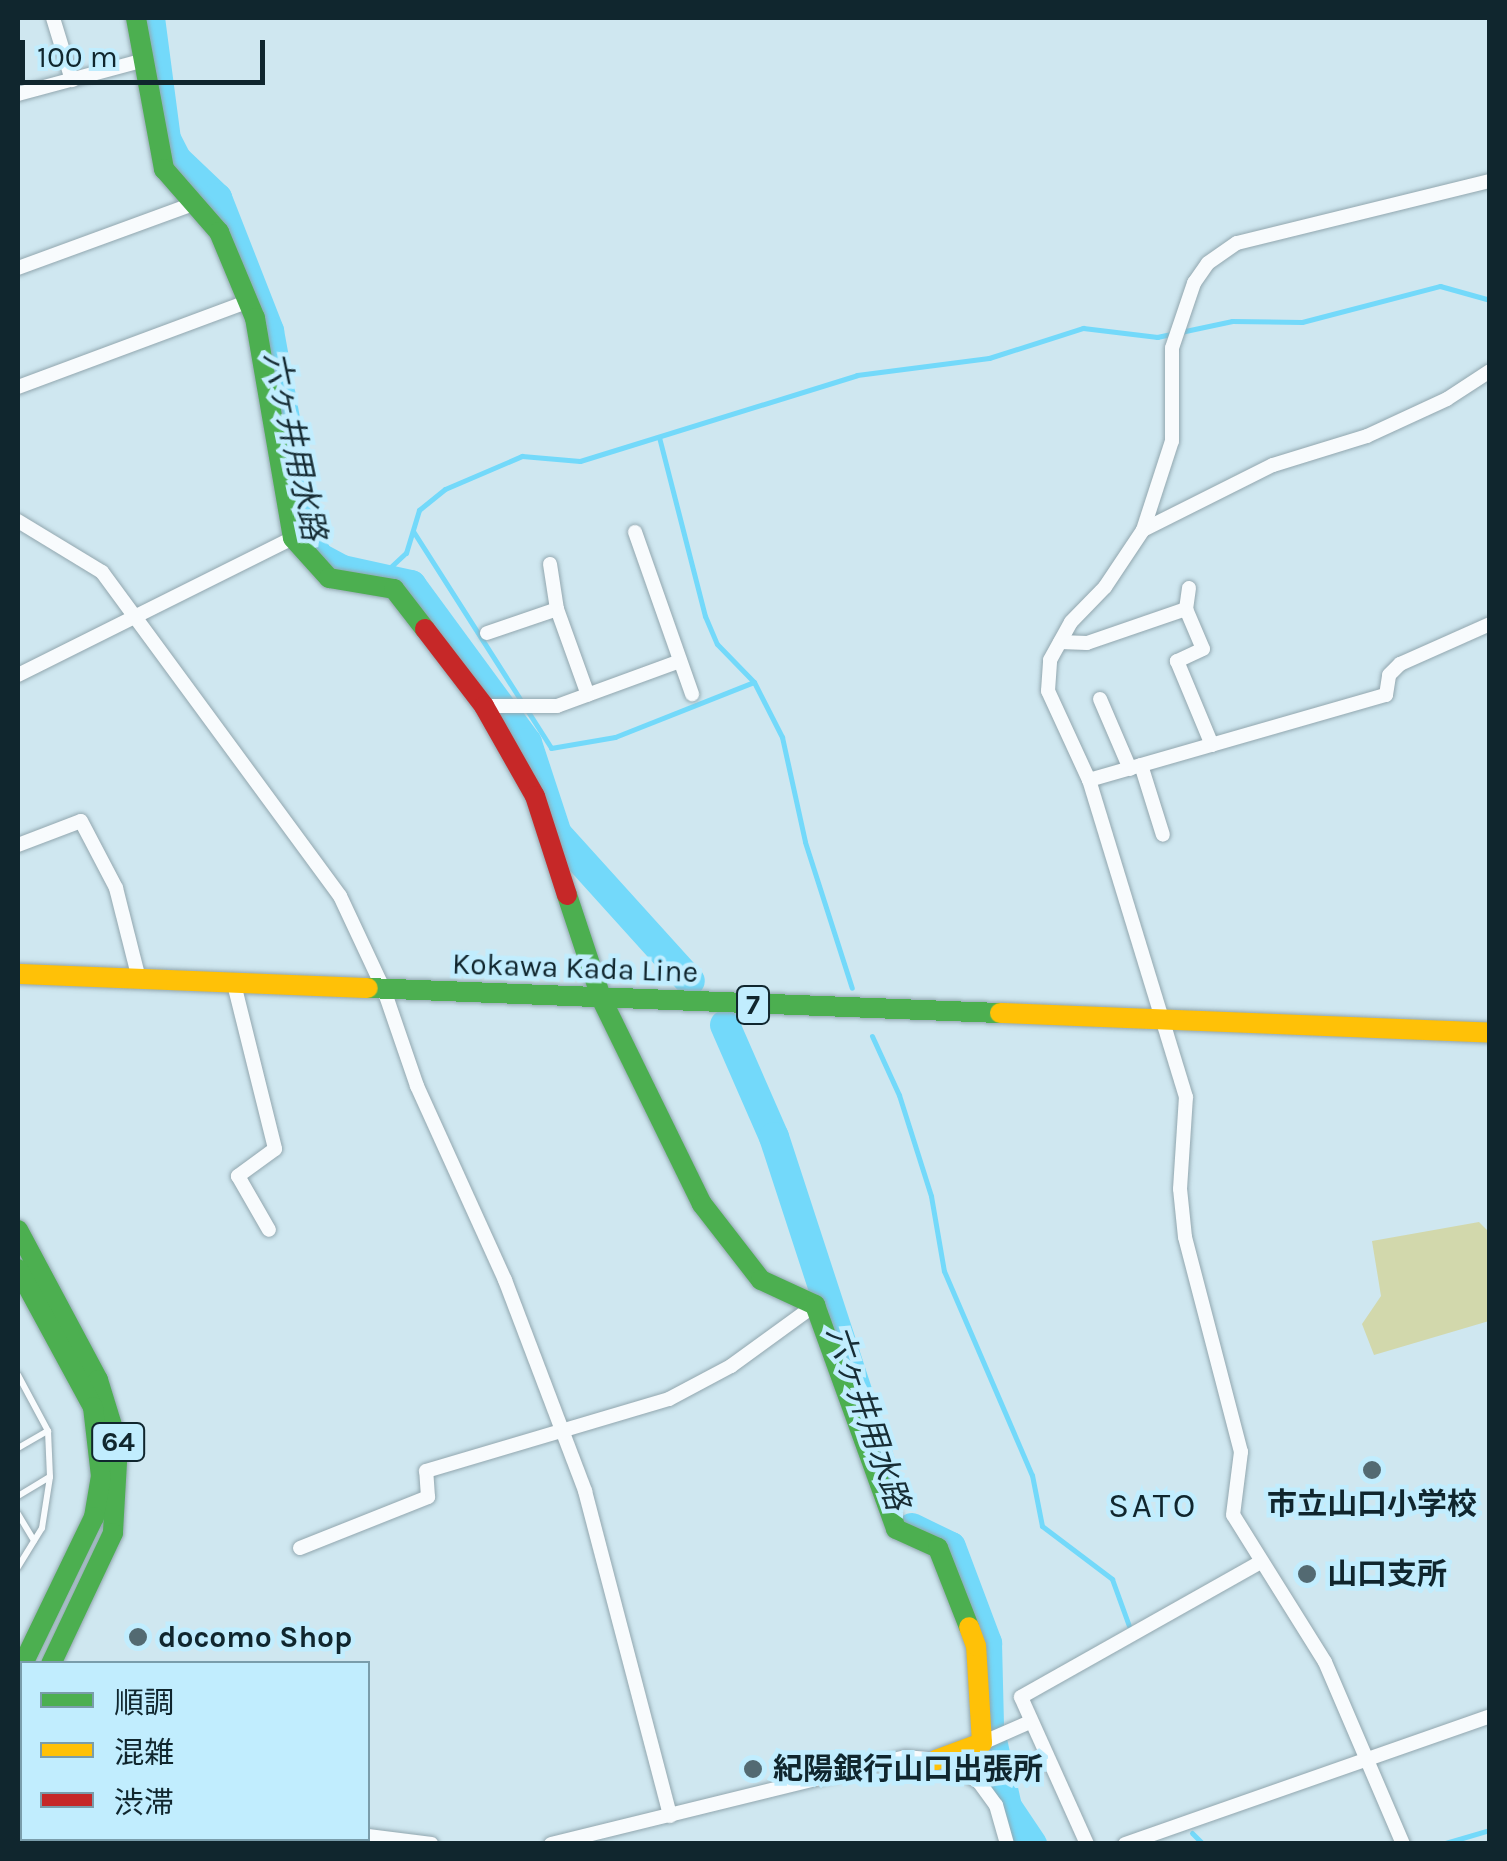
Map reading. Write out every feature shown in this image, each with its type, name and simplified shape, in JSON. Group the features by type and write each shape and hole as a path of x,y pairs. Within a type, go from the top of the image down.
{"main road":[{"path":"136,18 164,170 219,232 250,302 294,538 329,578 394,589 484,706 535,796 602,1000 702,1204 730,1246 770,1287 815,1306 896,1529 938,1548 976,1646 982,1743 936,1760"},
{"name":"Kokawa Kada Line","path":"18,974 1490,1033"},
{"name":"64","path":"18,1230 98,1380 118,1445 113,1533 52,1661"},
{"name":"64","path":"18,1268 92,1407 101,1476 94,1517 24,1661"},
{"name":"64","path":"18,1687 19,1674"}],"street":[{"path":"54,18 72,80"},
{"path":"18,94 144,60"},
{"path":"1403,1844 1371,1761 1325,1662 1233,1515 1241,1452 1185,1237 1180,1189 1186,1097 1089,780 1048,691 1050,660 1060,642 1144,530 1172,440 1172,348 1194,282 1208,263 1237,243 1490,181"},
{"path":"18,268 193,204"},
{"path":"18,387 250,302"},
{"path":"1144,530 1273,466 1431,406 1490,372"},
{"path":"18,521 88,560 138,619 340,896 384,990 416,1086 506,1280 562,1433 619,1610 670,1816"},
{"path":"635,532 692,694"},
{"path":"18,675 138,619 294,538"},
{"path":"550,564 558,610 588,695"},
{"path":"1189,588 1186,608 1202,649 1177,660 1212,745"},
{"path":"1060,642 1086,643 1186,608"},
{"path":"487,633 558,610"},
{"path":"1089,780 1386,695 1389,675 1400,664 1490,624"},
{"path":"484,706 537,708 588,695 680,661"},
{"path":"1100,699 1136,767 1162,835"},
{"path":"18,845 82,821 116,888 139,979"},
{"path":"234,984 275,1149 238,1176 269,1230"},
{"path":"300,1548 428,1498 426,1471 669,1399 731,1366 815,1306"},
{"path":"1086,1844 1021,1697 1261,1562"},
{"path":"1125,1844 1371,1761 1490,1716"},
{"path":"979,1782 982,1743 1030,1722"},
{"path":"550,1844 905,1757 936,1760 979,1782 996,1805 1007,1844"},
{"path":"370,1836 431,1844"}],"lane":[{"path":"18,1375 48,1431 50,1477 34,1541 18,1567"},
{"path":"18,1401 28,1395"},
{"path":"18,1448 48,1431"},
{"path":"18,1496 50,1477"},
{"path":"18,1514 34,1541"}],"green space":[{"path":"1479,1222 1489,1232 1489,1321 1374,1355 1362,1324 1381,1296 1372,1241"}],"waterway":[{"name":"六ヶ井用水路","path":"150,18 166,139 176,159 217,198 269,331 306,534 318,557 342,570 411,585 527,743 557,834 690,981"},
{"path":"382,575 406,553 419,510 445,489 522,456 580,461 857,375 989,358 1083,328 1157,337 1232,321 1302,322 1440,286 1490,300"},
{"path":"659,437 705,616 717,644 754,682 782,737 805,842 852,988"},
{"path":"413,531 551,748 615,737 754,682"},
{"name":"六ヶ井用水路","path":"725,1025 774,1137 888,1485"},
{"path":"872,1036 899,1095 931,1196 944,1271 1032,1475 1042,1526 1112,1579 1129,1626"},
{"name":"六ヶ井用水路","path":"912,1528 951,1547 987,1643 989,1727 1007,1807 1032,1844"},
{"path":"1442,1844 1490,1830"},
{"path":"1192,1833 1203,1844"}],"traffic: fast":[{"path":"136,18 164,169 219,232 255,318 293,538 329,578 394,589 425,629"},
{"path":"567,895 602,1000 702,1204 761,1280 815,1305 896,1529 938,1548 969,1627"},
{"path":"368,988 1000,1013"},
{"path":"18,1230 98,1380 118,1445 113,1533 52,1661"},
{"path":"18,1269 93,1407 101,1476 94,1517 24,1661"},
{"path":"251,1841 255,1844"},
{"path":"300,1841 303,1844"}],"traffic: slow":[{"path":"18,974 368,988"},
{"path":"1000,1013 1490,1033"},
{"path":"936,1760 982,1743 976,1646 969,1627"}],"traffic: jam":[{"path":"425,629 484,706 535,796 567,895"}],"place":[{"name":"市立山口小学校","path":"1372,1470"},
{"name":"山口支所","path":"1307,1574"},
{"name":"docomo Shop","path":"138,1637"},
{"name":"紀陽銀行山口出張所","path":"753,1769"}],"district":[{"name":"SATO","path":"1153,1506"}]}
